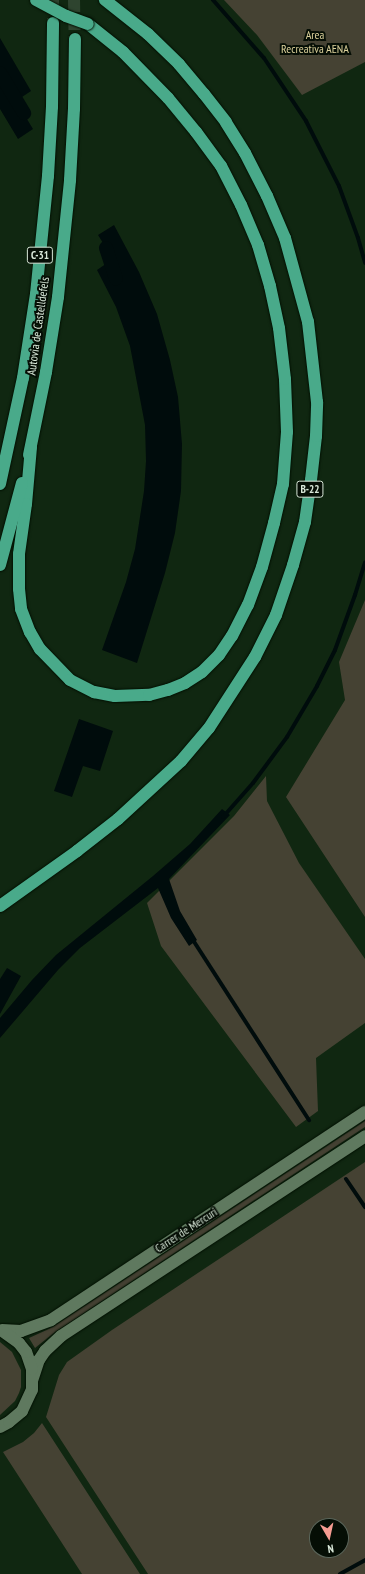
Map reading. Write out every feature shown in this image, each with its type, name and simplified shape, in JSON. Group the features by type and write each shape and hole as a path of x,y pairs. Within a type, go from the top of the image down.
{"highway":[{"path":"36,0 66,16 88,24"},
{"path":"31,447 26,504 19,554 19,589 21,609 30,632 40,649 70,680 94,692 115,696 148,695 168,690 185,683 202,672 219,655 232,636 248,605 262,567 283,484 287,432 285,379 280,328 258,245 241,205 221,166 168,98 123,52 88,24 54,0"},
{"name":"B-22","path":"0,906 77,851 118,819 181,761 209,728 256,657 276,615 293,565 305,522 311,480 316,436 317,402 313,360 308,322 285,238 261,184 245,153 226,122 179,64 122,12 105,0"},
{"name":"Autovia de Castelldefels","path":"0,484 23,378 36,294 48,176 52,107 53,23"},
{"name":"Autovia de Castelldefels","path":"0,564 10,532 31,447 46,372 59,283 70,180 74,109 75,39"}],"street":[{"name":"Carrer de Mercuri","path":"1,1330 21,1331 51,1320 365,1112"},
{"name":"Carrer de Mercuri","path":"0,1427 9,1422 22,1411 32,1390 32,1382 39,1360 45,1351 61,1336 365,1136"},
{"path":"1,1330 19,1343 26,1352 32,1369 32,1382"}],"green space":[{"name":"Area Recreativa AENA","path":"224,0 365,0 365,62 302,95 257,35"},
{"path":"365,600 365,917 286,797 345,700 339,662"},
{"path":"266,776 267,801 299,863 365,959 365,1023 316,1058 318,1111 296,1127 161,946 147,903 234,816"},
{"path":"365,1121 365,1127 55,1332 35,1348 29,1338 53,1327"},
{"path":"365,1162 365,1574 148,1574 46,1417 59,1375 67,1362 112,1330"},
{"path":"0,1342 12,1352 21,1370 21,1387 15,1401 0,1415"},
{"path":"42,1423 140,1574 82,1574 3,1452 23,1442 34,1433"}],"shaded area":[{"path":"0,38 31,91 16,101 33,129 18,139 0,109"},
{"path":"114,225 139,272 157,314 170,360 178,397 182,444 181,491 175,533 165,573 137,663 102,650 126,582 135,549 144,491 146,461 145,425 130,346 116,307 97,270 113,259 98,235"},
{"path":"79,719 113,731 100,771 83,766 72,797 54,791"},
{"path":"222,809 230,815 169,879 180,911 197,940 189,946 171,918 158,888 80,948 58,970 0,1038 0,1018 32,980 56,955 190,844"},
{"path":"7,968 21,976 0,1014 0,979"}],"waterway":[{"path":"213,0 264,58 306,121 339,186 358,238 365,263"},
{"path":"0,73 24,113"},
{"path":"106,248 116,278"},
{"path":"223,817 253,783 287,737 317,686 335,650 365,563"},
{"path":"191,937 309,1120"},
{"path":"346,1179 365,1207"},
{"path":"340,1574 365,1560"}],"tunnel":[{"path":"53,0 53,23"},
{"path":"74,0 75,39"}]}
